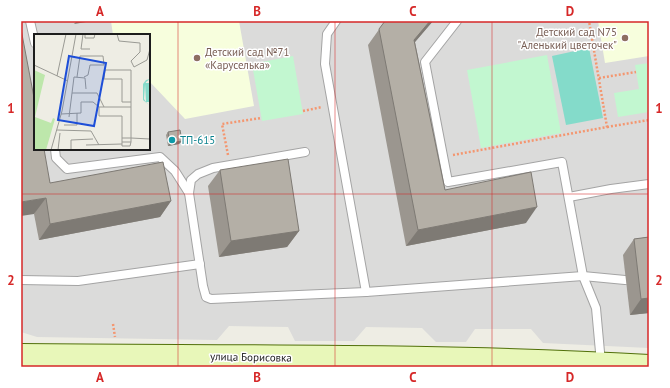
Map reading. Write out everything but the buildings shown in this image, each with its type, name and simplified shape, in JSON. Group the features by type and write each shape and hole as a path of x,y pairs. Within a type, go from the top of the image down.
{"street":[{"name":"улица Борисовка","path":"21,355 252,362 601,364 649,366"}],"lane":[{"path":"30,21 34,39"},
{"path":"336,21 326,34 326,64 366,292"},
{"path":"457,21 425,62 448,182 562,162 583,276 596,308 601,364"},
{"path":"55,150 56,158 67,169 160,157 175,171 189,193"},
{"path":"305,152 213,168 198,174 190,180 189,193 206,297 211,299 366,292 583,276 625,280"},
{"path":"569,197 649,184"},
{"path":"21,280 78,280 200,264"}],"path":[{"path":"589,21 607,127"},
{"path":"599,78 636,72"},
{"path":"302,110 323,107"},
{"path":"229,166 222,124 261,118"},
{"path":"443,157 649,120"},
{"path":"113,324 116,341"}],"shaded area":[{"path":"21,21 649,21 649,348 543,343 531,329 475,329 466,342 436,342 422,328 366,327 354,341 295,341 288,327 229,326 217,340 37,337 21,332"},
{"name":"Детский сад №71 «Каруселька»","path":"111,21 239,21 254,106 185,119 150,82 150,34 113,34"},
{"name":"Детский сад N75 \"Аленький цветочек\"","path":"598,21 649,21 649,56 605,63"},
{"path":"589,48 603,118 566,125 552,56"},
{"path":"547,55 561,133 481,148 467,70"},
{"path":"293,56 303,114 262,121 252,64"},
{"path":"649,63 649,112 618,117 614,93 639,89 635,65"}],"place":[{"name":"Детский сад N75 \"Аленький цветочек\"","path":"625,38"},
{"name":"Детский сад №71 «Каруселька»","path":"197,58"},
{"name":"ТП-615","path":"172,140"}]}
